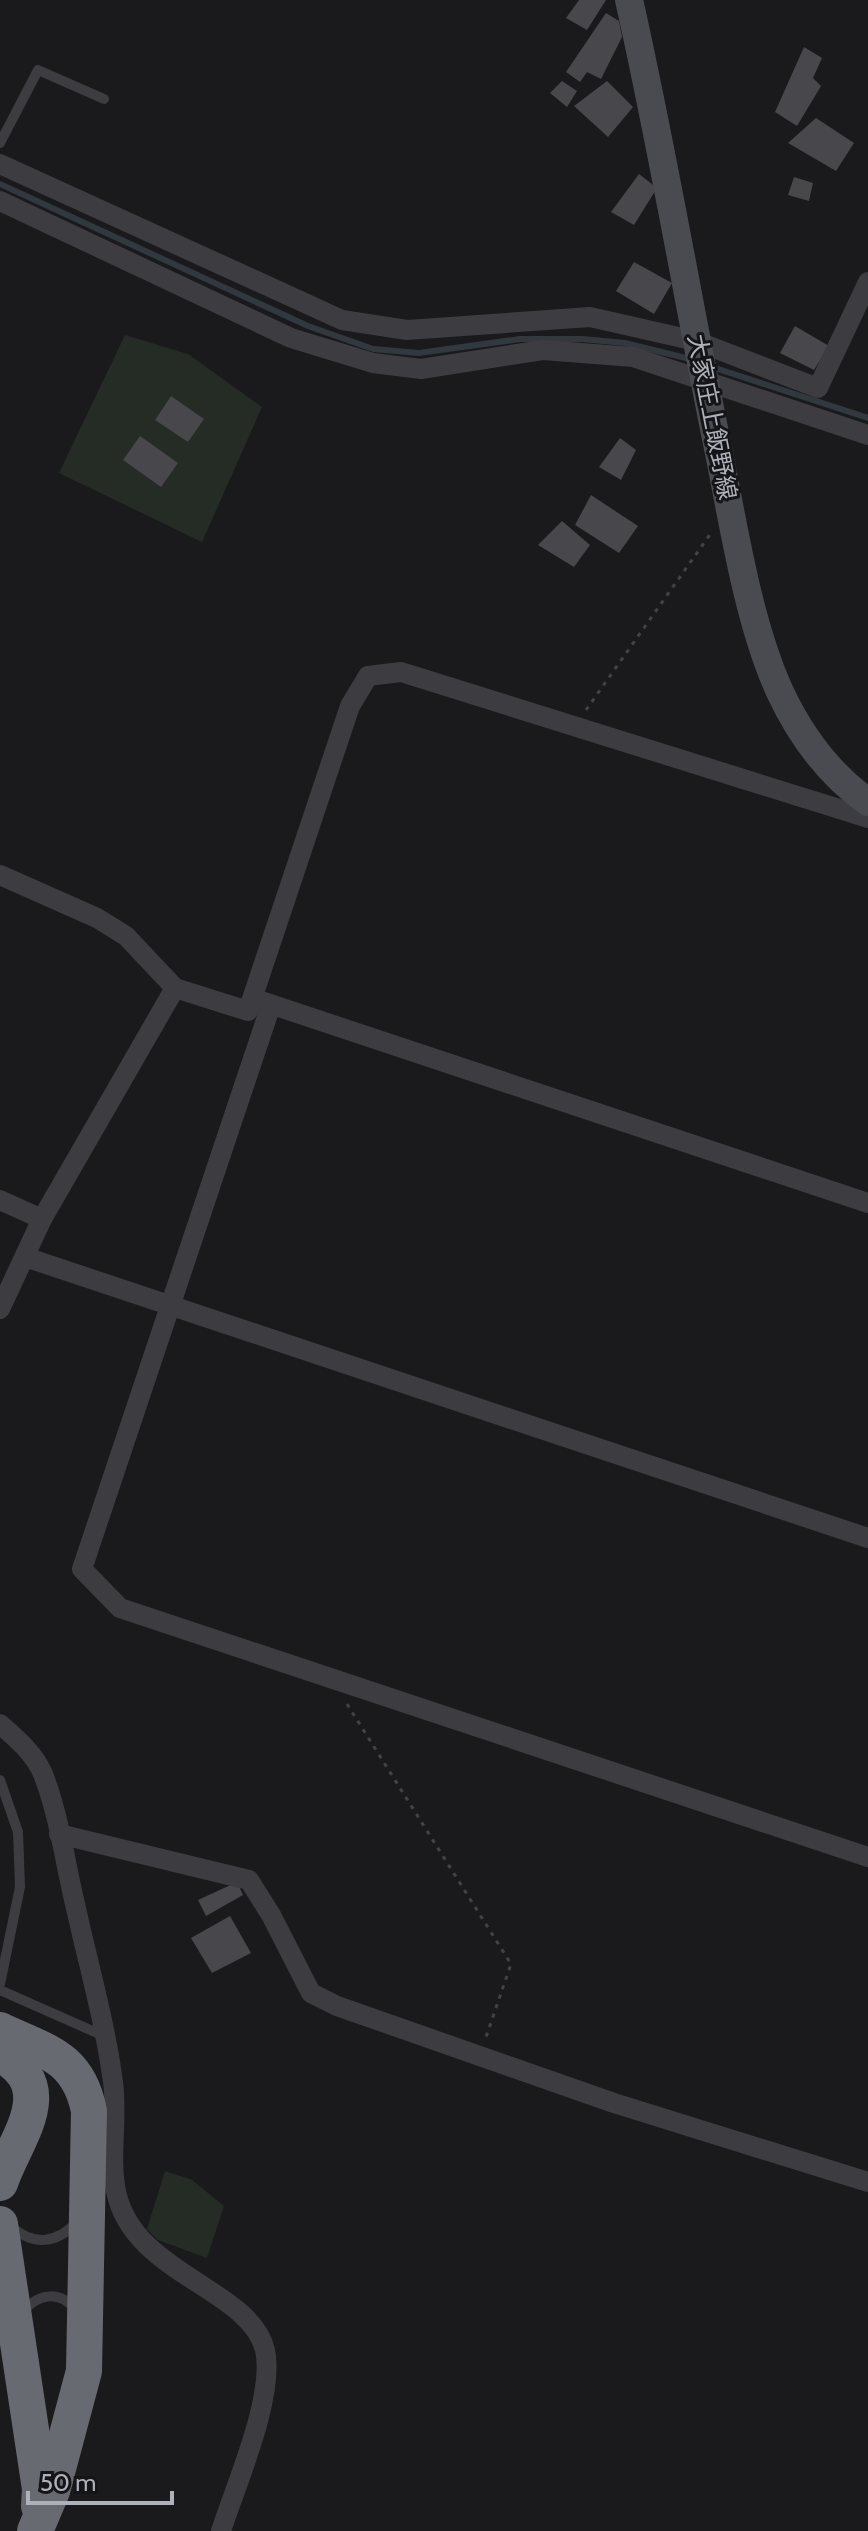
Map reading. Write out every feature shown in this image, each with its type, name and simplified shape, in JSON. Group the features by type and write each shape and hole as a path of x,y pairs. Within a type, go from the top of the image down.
{"highway":[{"path":"0,2030 54,2055 72,2068 83,2086 89,2111 85,2325 80,2392 52,2491 34,2531"},
{"path":"0,2054 24,2074 32,2111 0,2183"},
{"path":"0,2224 40,2489 34,2531"}],"main road":[{"name":"大家庄上飯野線","path":"629,0 664,156 729,507 765,655 781,695 815,750 840,778 868,802"}],"street":[{"path":"0,164 342,320 407,330 590,317 700,360 807,415 868,435"},
{"path":"0,201 291,338 373,363 421,369 543,350 700,360 818,388"},
{"path":"807,415 868,282"},
{"path":"868,818 401,672 368,676 350,706 168,1305 82,1569 120,1608 868,1857"},
{"path":"0,875 97,918 126,936 175,988 248,1011 262,1002"},
{"path":"0,1309 42,1219 175,988"},
{"path":"262,1002 868,1203"},
{"path":"0,1200 42,1219"},
{"path":"25,1257 868,1538"},
{"path":"0,1724 26,1746 42,1774 59,1834 104,2036 114,2095 116,2191 125,2215 141,2244 226,2303 252,2327 265,2348 267,2387 221,2531"},
{"path":"59,1834 249,1880 271,1915 311,1993 337,2006 614,2103 868,2182"}],"lane":[{"path":"0,143 38,70 104,99"},
{"path":"0,1780 18,1832 20,1887 0,1987 104,2036"},
{"path":"0,2212 20,2234 42,2242 63,2234 85,2214"},
{"path":"15,2332 21,2314 41,2296 64,2299 74,2306 85,2325"}],"path":[{"path":"575,726 729,507"},
{"path":"330,1678 511,1964 480,2056"}],"shaded area":[{"path":"125,335 188,354 262,407 202,542 59,473"},
{"path":"165,2171 192,2180 224,2206 207,2258 158,2240 147,2229"}],"building":[{"path":"579,0 606,0 587,30 566,18"},
{"path":"606,13 619,21 622,37 601,79 587,72 580,82 566,72"},
{"path":"804,47 822,58 813,78 821,86 797,126 775,112"},
{"path":"562,81 577,91 567,107 550,93"},
{"path":"607,81 633,107 608,137 574,106"},
{"path":"816,118 854,143 836,171 788,143"},
{"path":"639,174 657,188 634,225 611,212"},
{"path":"794,177 813,183 809,201 788,195"},
{"path":"634,262 672,283 654,314 616,291"},
{"path":"795,326 829,346 814,370 780,353"},
{"path":"171,396 204,419 188,442 155,420"},
{"path":"140,436 178,463 161,487 123,460"},
{"path":"620,438 636,450 621,480 599,467"},
{"path":"591,495 638,526 619,553 575,525"},
{"path":"562,521 590,545 574,567 538,545"},
{"path":"237,1882 243,1895 206,1916 198,1900"},
{"path":"230,1916 251,1953 212,1973 191,1938"}],"waterway":[{"path":"0,184 308,326 373,349 419,353 520,339 582,339 625,343 694,360"},
{"path":"712,367 868,418"}]}
